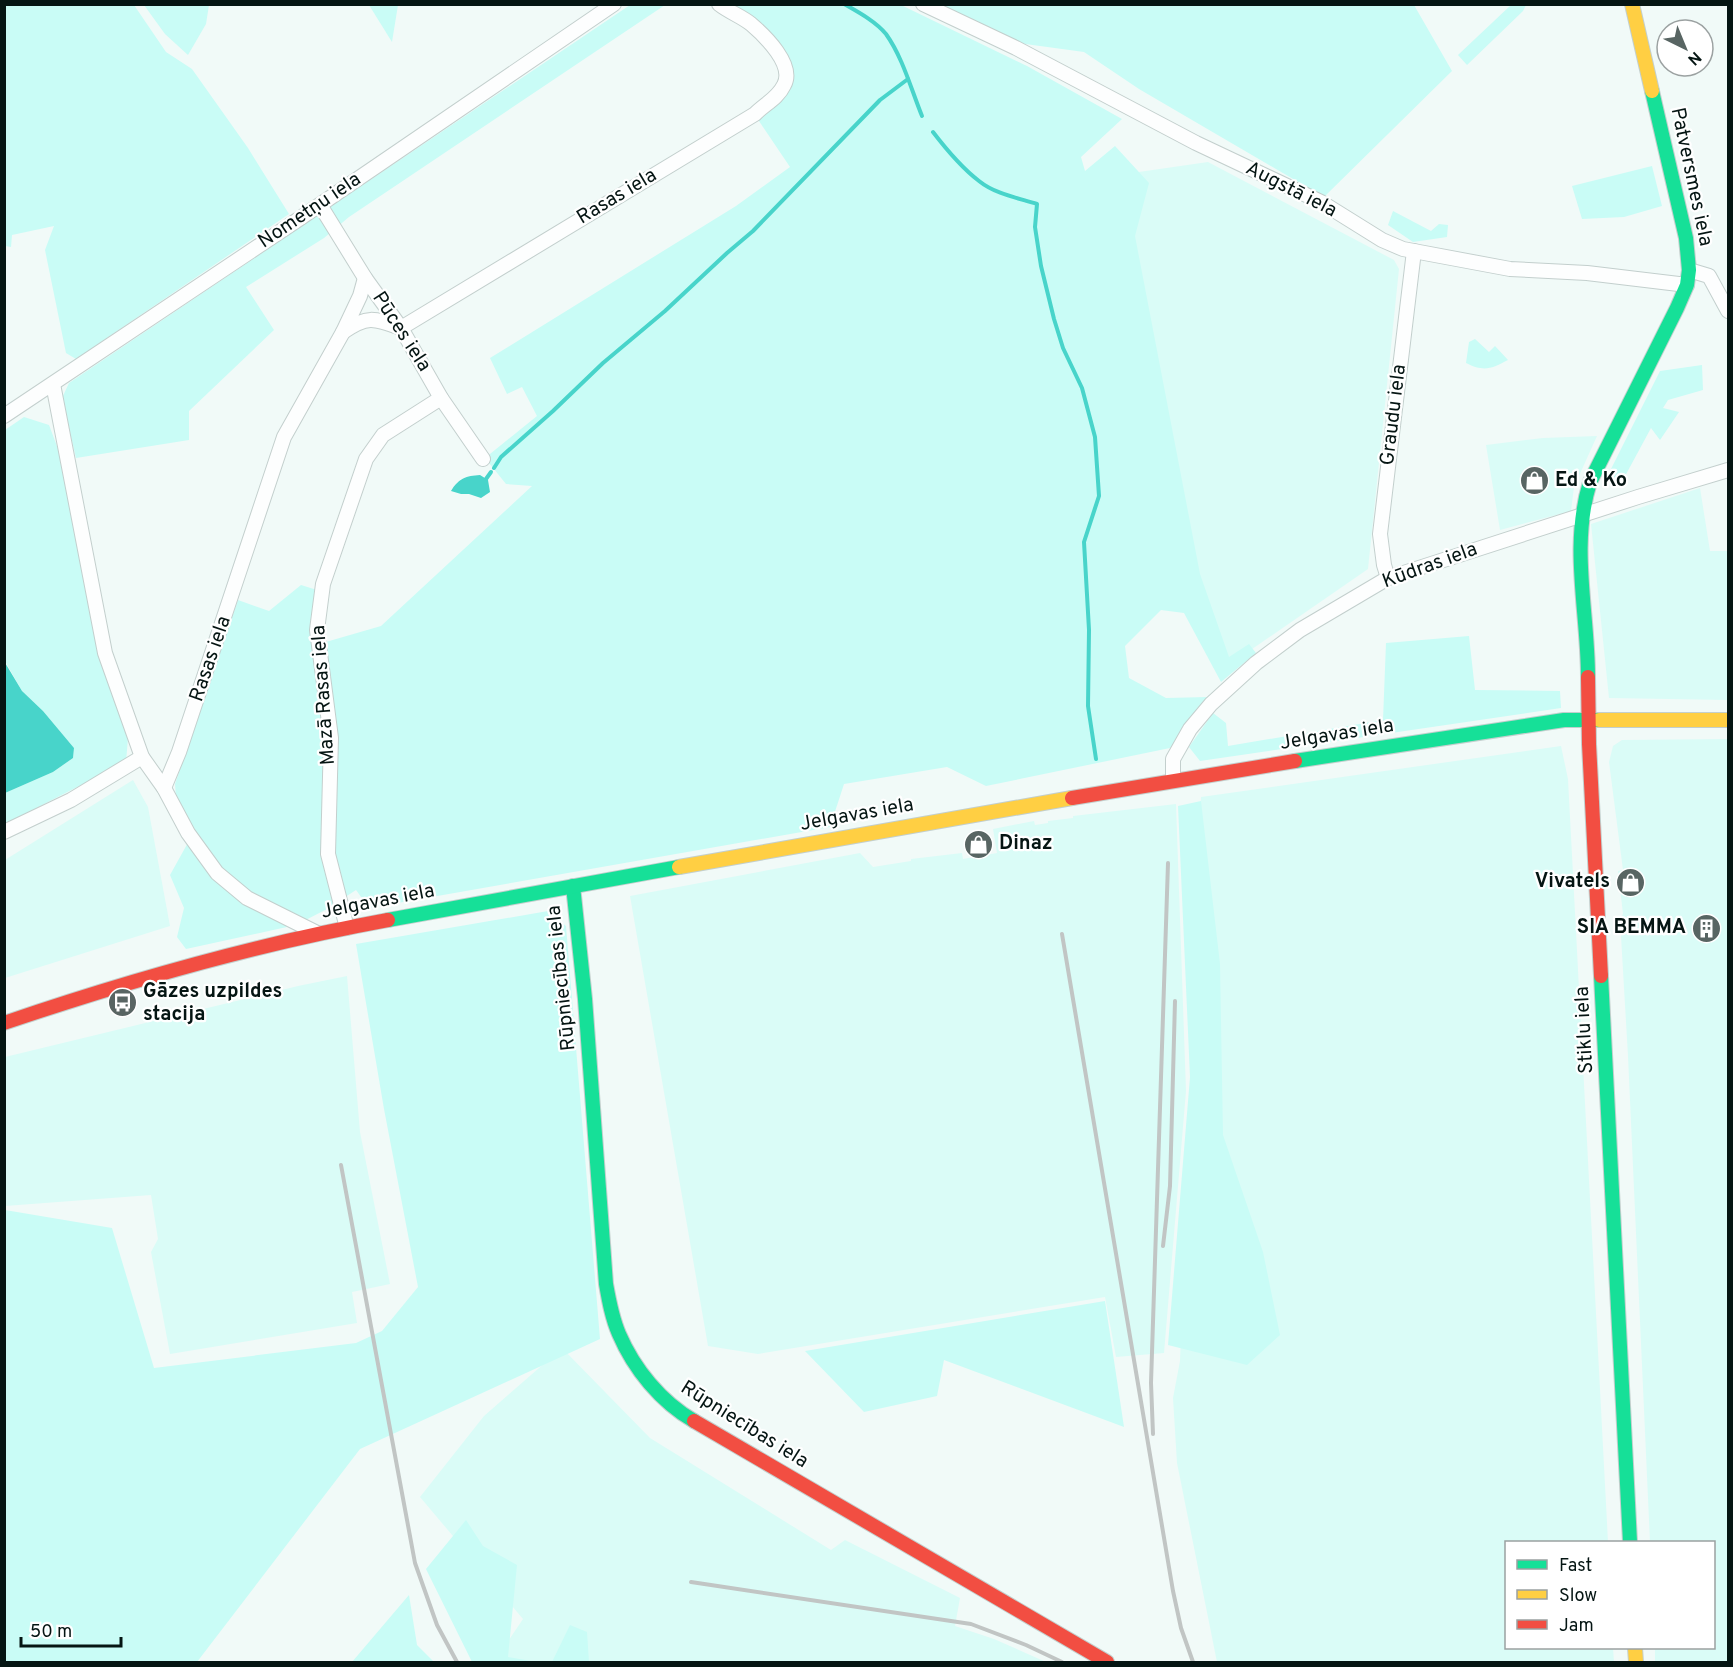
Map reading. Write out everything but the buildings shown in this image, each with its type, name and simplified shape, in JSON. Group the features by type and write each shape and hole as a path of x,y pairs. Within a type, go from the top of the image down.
{"street":[{"name":"Nometņu iela","path":"4,416 320,205 614,4"},
{"name":"Rasas iela","path":"401,327 745,120 773,100 786,83 786,67 774,47 750,22 719,4"},
{"name":"Augstā iela","path":"923,4 1016,48 1196,143 1321,202 1382,240 1403,249 1510,269 1587,273 1686,285"},
{"name":"Patversmes iela","path":"1582,516 1590,482 1686,285 1689,270 1683,219 1632,4"},
{"name":"Pūces iela","path":"320,205 365,278 401,327 441,398 483,459"},
{"name":"Graudu iela","path":"1388,578 1380,534 1414,252"},
{"path":"1689,270 1709,276 1728,311"},
{"name":"Rasas iela","path":"164,788 183,741 284,437 343,332 360,296 365,278"},
{"path":"343,332 354,324 371,319 401,327"},
{"path":"53,384 105,653 142,757 164,788 188,833 217,873 247,898 317,933"},
{"name":"Mazā Rasas iela","path":"347,928 328,854 331,738 317,630 323,584 366,459 383,435 441,398"},
{"name":"Kūdras iela","path":"1173,780 1173,759 1190,729 1211,704 1256,663 1300,630 1388,578 1728,470"},
{"name":"Stiklu iela","path":"1582,516 1579,549 1588,648 1588,721 1630,1541"},
{"name":"Jelgavas iela","path":"4,1023 194,963 317,933 1173,780 1564,720 1728,720"},
{"path":"4,832 71,800 142,757"},
{"name":"Rūpniecības iela","path":"573,886 585,999 606,1284 618,1333 642,1374 661,1396 689,1418 1107,1662"}],"shaded area":[{"path":"5,4 134,5 166,52 192,69 248,148 289,214 76,359 66,353 45,250 54,226 12,235 11,247 5,246"},
{"path":"144,5 209,5 206,24 188,55 165,34"},
{"path":"369,5 398,5 392,42"},
{"path":"630,5 665,5 349,217 324,238 246,287 274,330 189,411 189,440 76,458 62,398 69,383"},
{"path":"729,5 901,5 1027,66 1122,119 1081,157 1085,171 1115,146 1149,183 1135,236 1200,574 1229,657 1249,644 1256,653 1221,682 1184,613 1161,610 1125,646 1129,678 1166,698 1208,697 1170,748 986,786 947,767 844,784 830,827 369,908 356,890 296,925 186,949 177,937 184,908 170,875 195,830 176,798 175,784 238,600 269,611 301,585 317,590 312,646 381,626 532,486 506,484 485,458 537,416 522,387 507,394 490,358 736,206 790,167 757,118 783,98 789,86 791,68"},
{"path":"935,5 1414,5 1452,71 1324,197 1139,89 1084,52 1018,43"},
{"path":"1511,5 1526,5 1523,11 1467,65 1458,55"},
{"path":"1208,162 1394,260 1399,269 1368,569 1229,665 1199,580 1118,175"},
{"path":"1652,166 1662,206 1624,217 1582,219 1572,186"},
{"path":"1393,211 1431,231 1439,224 1448,225 1447,237 1413,242 1388,225"},
{"path":"1475,339 1489,352 1495,346 1508,360 1487,368 1478,368 1466,363 1469,342"},
{"path":"1702,365 1703,390 1668,400 1663,408 1679,412 1660,440 1651,428 1624,478 1607,477 1660,371"},
{"path":"24,417 49,425 63,462 99,655 128,738 126,762 5,824 5,793 53,772 73,758 74,748 43,711 22,691 5,661 5,430"},
{"path":"1597,436 1574,487 1571,511 1500,530 1486,445 1543,438"},
{"path":"1700,488 1710,551 1728,551 1728,700 1609,698 1591,524"},
{"path":"1469,636 1475,690 1560,691 1561,708 1200,761 1189,747 1213,713 1226,723 1228,746 1383,720 1386,643"},
{"path":"1728,739 1728,1662 1655,1662 1655,1649 1715,1649 1715,1541 1650,1541 1620,919 1623,914 1618,871 1623,870 1609,762 1613,746 1622,740"},
{"path":"1561,746 1568,779 1608,1541 1505,1541 1505,1649 1613,1649 1614,1662 1217,1662 1177,1463 1173,1398 1180,1361 1201,797"},
{"path":"133,780 148,807 170,926 5,978 5,860"},
{"path":"1201,801 1220,964 1223,1135 1263,1252 1280,1335 1247,1365 1168,1345 1190,1077 1178,806"},
{"path":"1176,804 1186,1091 1164,1353 1116,1357 1105,1297 758,1354 708,1346 630,896 860,853 873,867 911,861 911,859 962,853 963,859 997,853 993,829 1034,821 1035,825 1073,818 1073,816"},
{"path":"548,911 566,926 600,1339 360,1449 197,1662 5,1662 5,1210 112,1228 154,1368 356,1343 382,1331 418,1287 356,944"},
{"path":"347,976 360,1132 390,1284 352,1292 357,1323 170,1354 151,1252 158,1239 151,1195 5,1206 5,1057"},
{"path":"1105,1301 1124,1427 944,1360 937,1396 864,1412 805,1351"},
{"path":"562,1348 650,1438 831,1550 845,1540 960,1598 955,1626 994,1639 1046,1662 494,1662 523,1619 420,1497 484,1416"},
{"path":"466,1520 483,1546 517,1565 508,1657 537,1662 472,1662 426,1569"},
{"path":"409,1595 417,1645 434,1662 352,1662"},
{"path":"570,1625 587,1632 589,1662 552,1662"}],"water":[{"path":"480,475 488,480 490,492 481,498 451,491 463,478"},
{"path":"4,661 22,691 43,711 74,748 73,758 53,772 5,793"}],"waterway":[{"path":"844,4 872,21 886,34 902,63 922,116"},
{"path":"494,468 501,457 603,363 665,311 753,231 880,100 908,79"},
{"path":"933,132 960,164 985,185 1007,195 1037,204 1035,227 1041,266 1054,319 1063,348 1082,388 1095,437 1099,496 1084,542 1089,630 1088,706 1096,759"},
{"path":"486,479 491,472"}],"railway":[{"path":"1153,1434 1151,1383 1168,863"},
{"path":"1062,934 1173,1591 1181,1628 1193,1662"},
{"path":"1163,1246 1170,1186 1175,1001"},
{"path":"341,1165 415,1563 437,1625 457,1662"},
{"path":"691,1582 971,1624 1026,1645 1062,1662"}],"traffic: fast":[{"path":"1588,677 1581,555 1584,506 1590,482 1677,308 1687,285 1689,270 1686,238 1652,91"},
{"path":"1295,761 1564,720 1599,720"},
{"path":"388,920 679,867"},
{"path":"573,886 585,999 606,1284 611,1309 614,1322 632,1360 650,1384 670,1404 694,1421"},
{"path":"1601,976 1630,1541"}],"traffic: slow":[{"path":"1632,4 1652,91"},
{"path":"1599,720 1728,720"},
{"path":"679,867 1072,798"},
{"path":"1635,1649 1636,1662"}],"traffic: jam":[{"path":"1588,677 1589,744 1601,976"},
{"path":"1072,798 1295,761"},
{"path":"4,1023 194,964 290,940 388,920"},
{"path":"694,1421 1107,1662"}],"place":[{"name":"Ed & Ko","path":"1534,481"},
{"name":"Dinaz","path":"978,844"},
{"name":"Vivatels","path":"1631,882"},
{"name":"SIA BEMMA","path":"1707,928"},
{"name":"Gāzes uzpildes stacija","path":"122,1003"}]}
